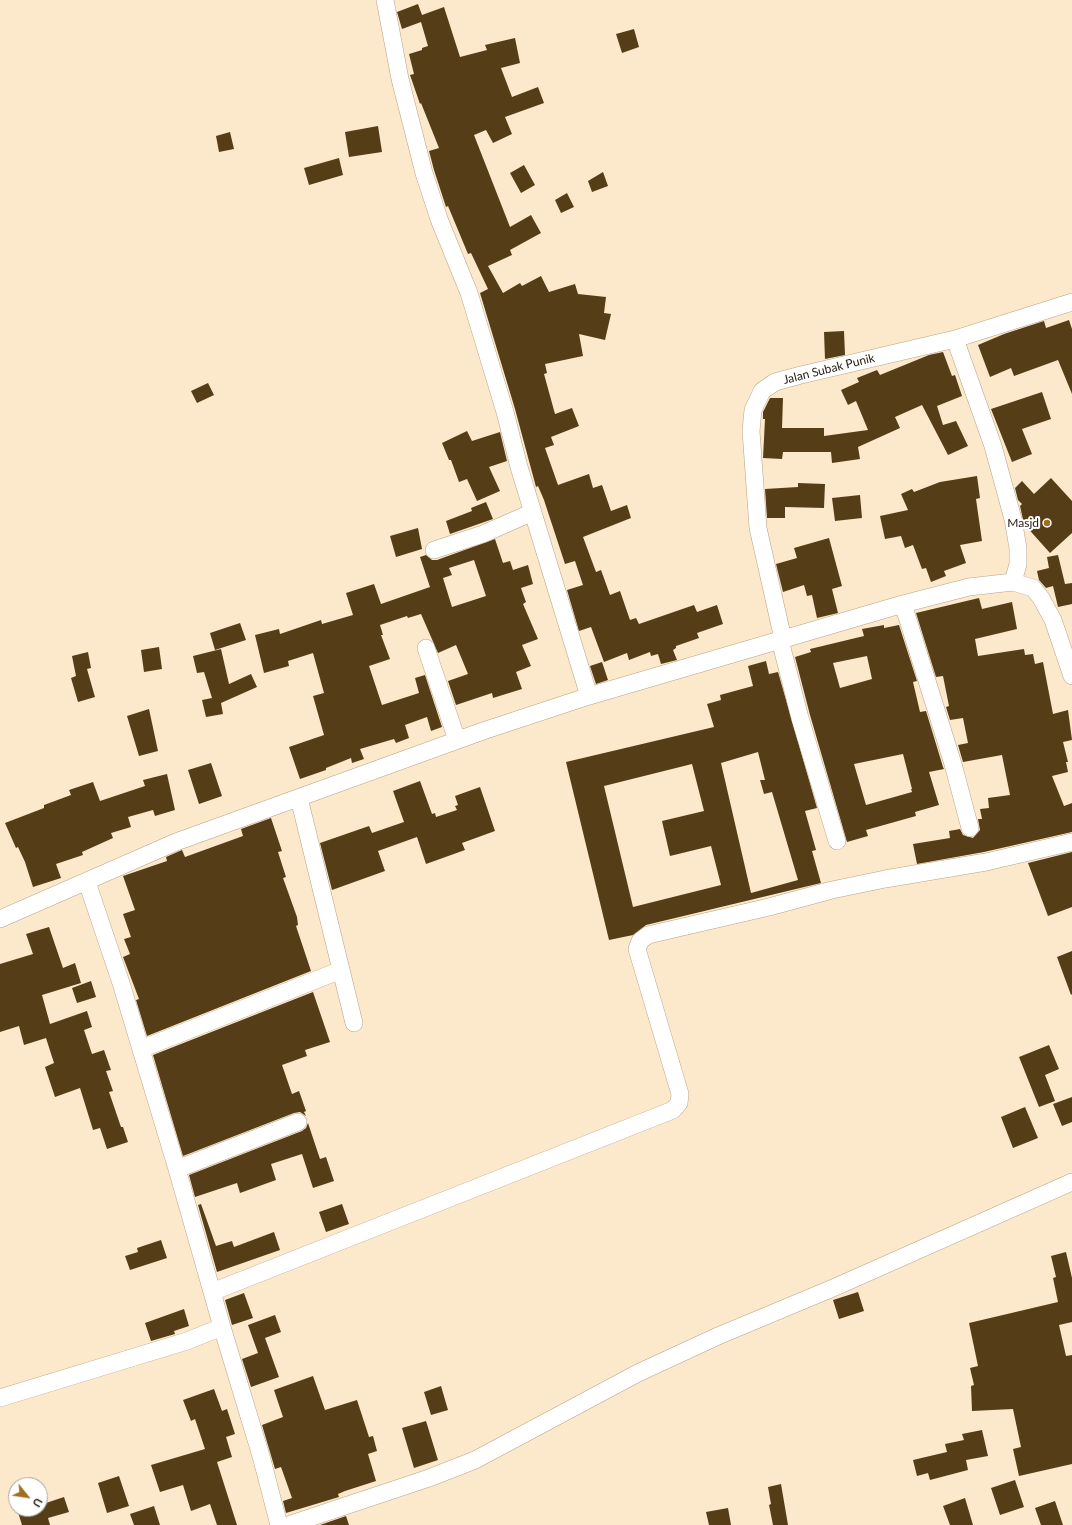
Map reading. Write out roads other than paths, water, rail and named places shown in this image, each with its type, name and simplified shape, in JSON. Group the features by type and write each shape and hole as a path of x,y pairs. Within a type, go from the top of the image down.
{"street":[{"path":"385,0 400,79 424,173 439,219 469,293 589,696"},
{"name":"Jalan Subak Punik","path":"836,841 810,754 782,639 758,528 751,431 753,410 756,401 762,392 775,382 836,366 955,339 1072,302"},
{"path":"955,339 993,446 1013,519 1018,548 1018,564 1013,582"},
{"path":"434,550 489,532 533,512"},
{"path":"0,919 176,842 456,740 589,696 902,604 969,587 1013,582 1033,588 1041,598 1053,620 1071,667"},
{"path":"902,604 951,756 970,828"},
{"path":"426,648 456,740"},
{"path":"299,798 354,1023"},
{"path":"212,1292 673,1110 679,1103 680,1094 637,949 640,941 648,935 769,907 840,888 986,862 1072,842"},
{"path":"87,882 141,1049 177,1169 261,1456 279,1525"},
{"path":"141,1049 341,970"},
{"path":"177,1169 298,1122"},
{"path":"288,1525 429,1478 475,1460 638,1373 718,1336 833,1288 1072,1182"},
{"path":"0,1398 187,1341 222,1327"}],"place":[{"name":"Masjd","path":"1047,523"}]}
